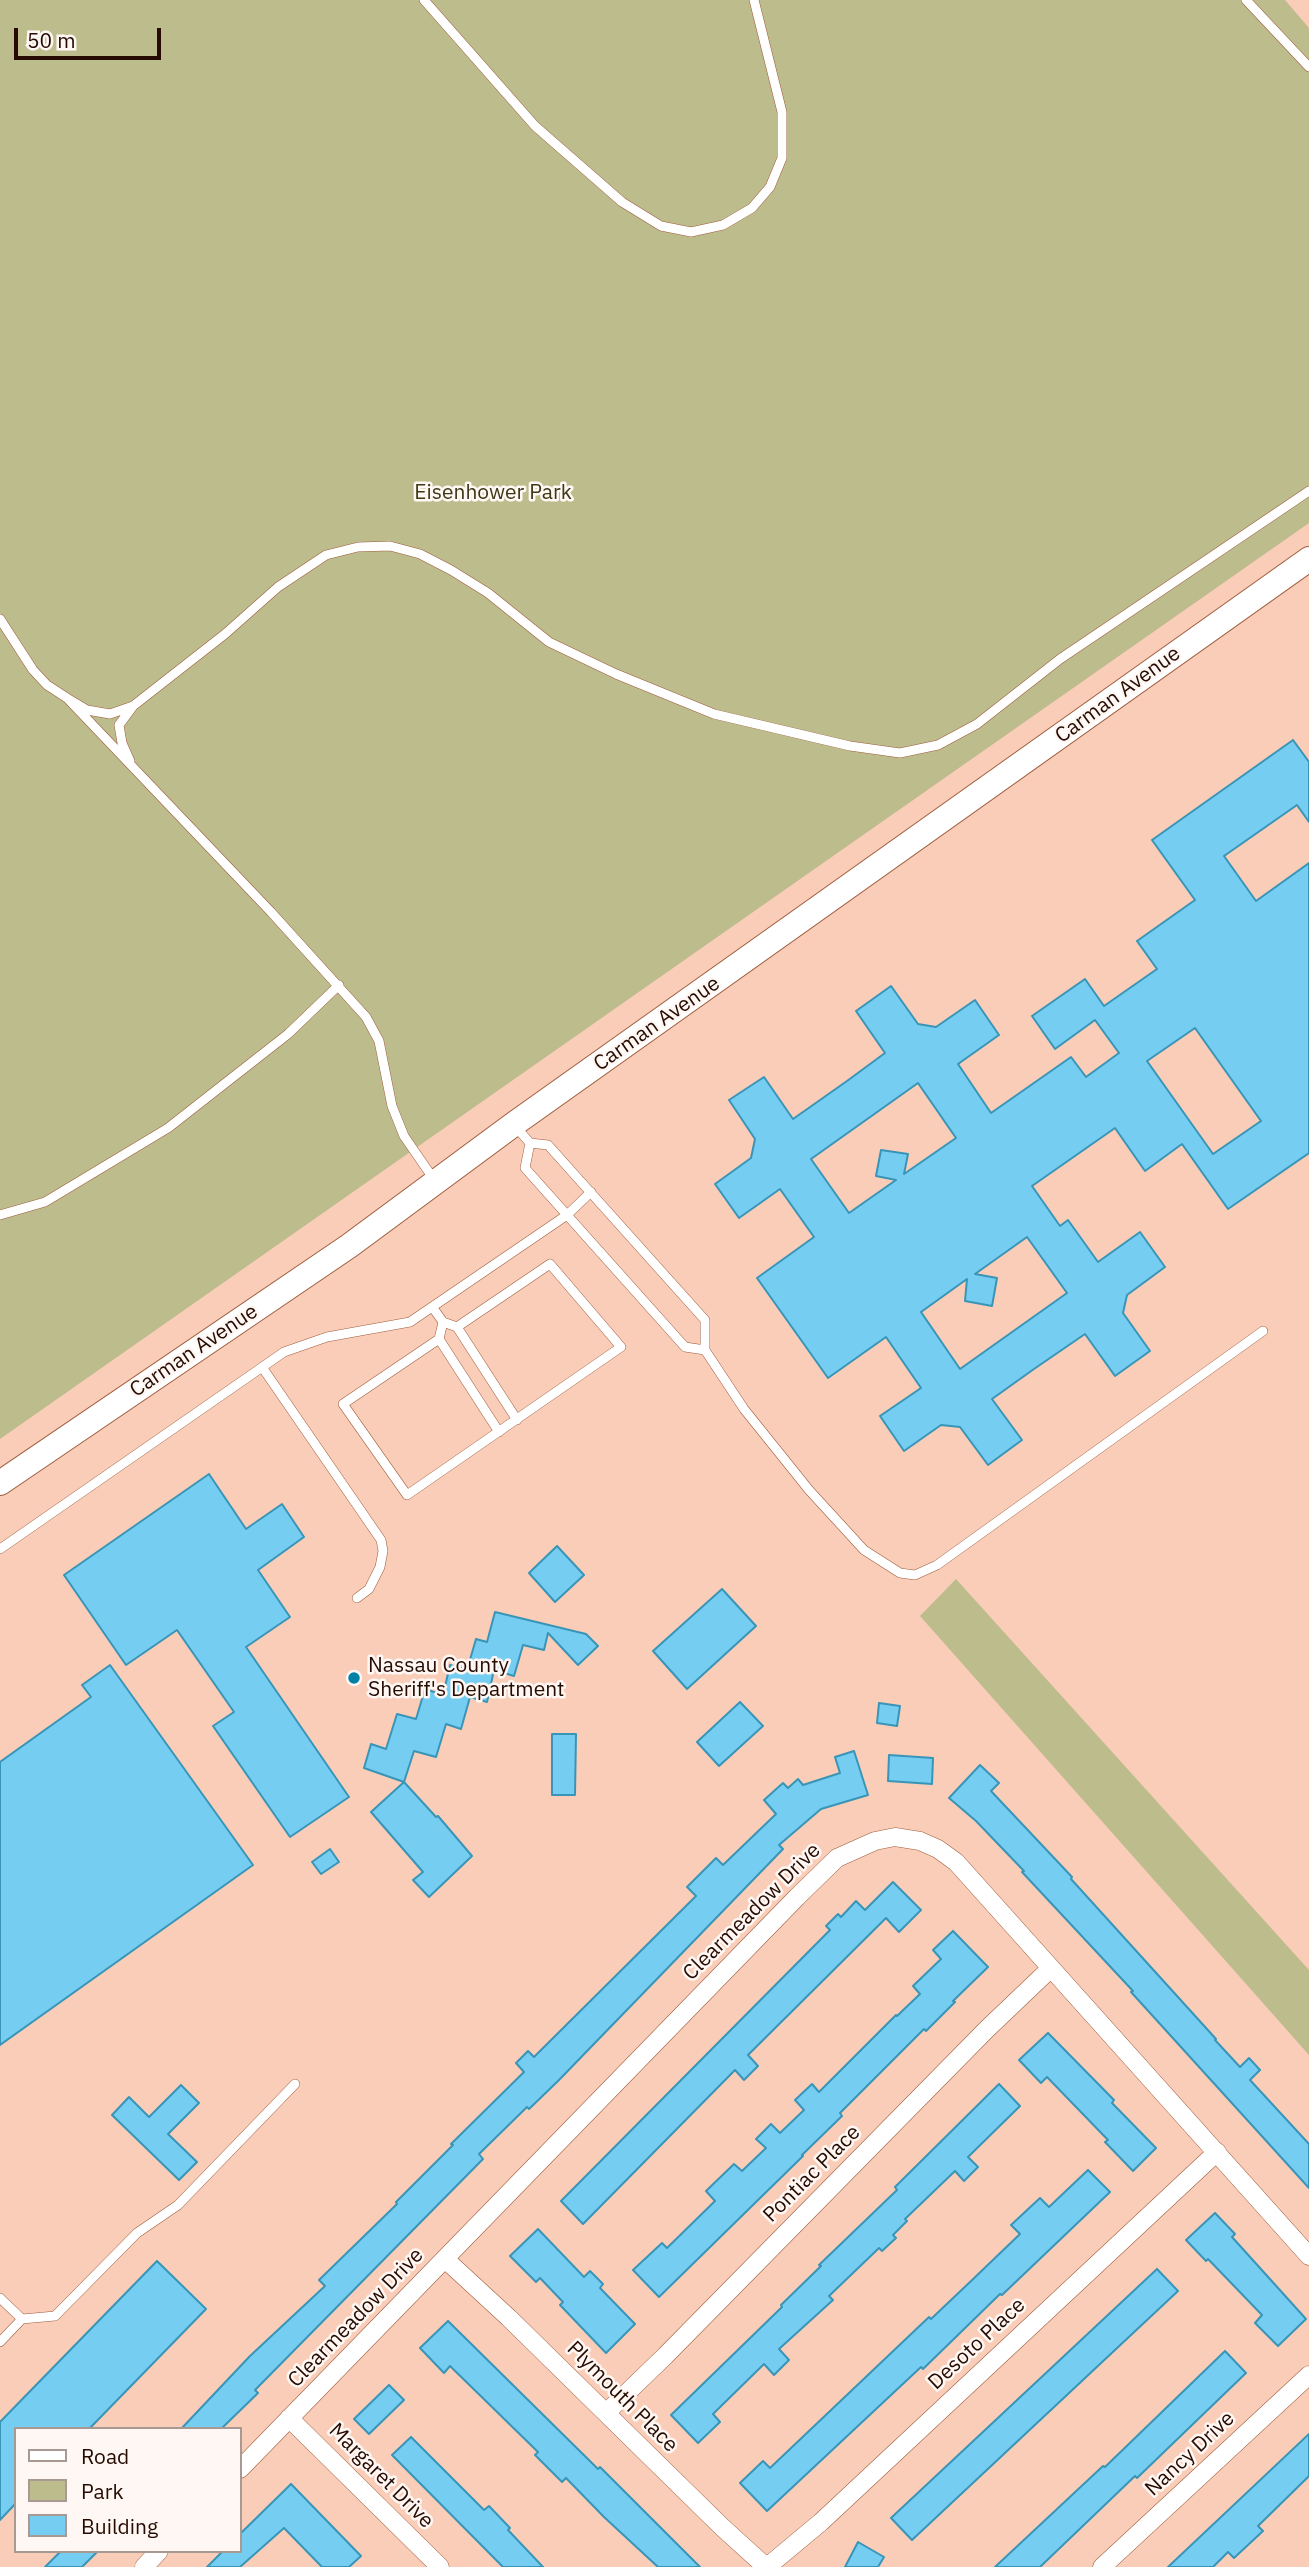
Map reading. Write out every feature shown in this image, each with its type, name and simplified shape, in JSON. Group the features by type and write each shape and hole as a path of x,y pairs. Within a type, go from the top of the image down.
{"main road":[{"name":"Carman Avenue","path":"0,1483 349,1246 514,1124 1309,559"}],"street":[{"name":"Clearmeadow Drive","path":"242,2467 797,1896 837,1858 875,1841 895,1838 920,1841 938,1849 956,1862 993,1900 1309,2256"},
{"name":"Pontiac Place","path":"606,2413 986,2029 1051,1968"},
{"name":"Desoto Place","path":"766,2567 821,2522 1217,2152"},
{"name":"Plymouth Place","path":"445,2259 766,2567"},
{"name":"Nancy Drive","path":"1102,2567 1309,2375"},
{"name":"Margaret Drive","path":"289,2418 440,2567"},
{"path":"144,2567 157,2553"}],"lane":[{"path":"424,0 535,126 622,202 661,226 691,232 723,225 752,208 770,187 782,158 782,112 754,0"},
{"path":"1246,0 1309,66"},
{"path":"132,767 122,743 120,725 133,706 225,634 278,587 326,555 358,547 390,546 420,554 488,593 549,642 617,674 714,714 850,746 900,753 938,745 978,724 1060,659 1309,491"},
{"path":"0,619 33,670 47,685 87,710 110,714 133,706"},
{"path":"67,698 339,985 366,1017 379,1041 392,1106 404,1136 436,1182"},
{"path":"0,1215 45,1202 168,1128 288,1034 339,985"},
{"path":"514,1124 530,1143 548,1145 705,1320 705,1350 744,1409 809,1490 864,1550 900,1573 915,1575 937,1565 1263,1331"},
{"path":"530,1143 525,1168 685,1347 705,1350"},
{"path":"0,1549 284,1352 327,1337 410,1322 566,1214 591,1192"},
{"path":"443,1322 439,1339 343,1404 407,1495 621,1347 550,1264 457,1327"},
{"path":"433,1308 443,1322 457,1327 517,1420"},
{"path":"439,1339 499,1432"},
{"path":"262,1367 381,1539 383,1551 380,1567 369,1589 357,1598"},
{"path":"0,2343 22,2319 55,2315 137,2233 178,2205 295,2084"},
{"path":"0,2298 22,2319"}],"green space":[{"name":"Eisenhower Park","path":"0,0 1285,0 1309,28 1309,523 0,1439"},
{"path":"956,1579 1309,1970 1309,2055 920,1616"}],"building":[{"path":"1293,740 1309,762 1309,822 1297,805 1224,856 1256,901 1309,863 1309,1153 1228,1209 1182,1144 1145,1171 1115,1128 1032,1186 1060,1226 1068,1220 1098,1262 1140,1232 1165,1267 1127,1295 1123,1313 1150,1351 1115,1376 1085,1334 1034,1369 992,1399 1022,1440 988,1465 960,1427 941,1425 904,1451 880,1416 921,1388 886,1337 828,1378 757,1278 814,1237 780,1189 739,1218 715,1184 751,1158 755,1139 729,1100 764,1077 793,1119 847,1081 885,1053 856,1011 891,986 918,1024 936,1027 975,1000 999,1035 958,1064 991,1113 1071,1057 1086,1077 1119,1053 1095,1020 1055,1049 1032,1016 1085,979 1104,1006 1157,969 1137,941 1195,900 1152,840","holes":["1195,1028 1261,1121 1213,1154 1147,1061","918,1083 956,1138 904,1174 908,1154 881,1150 876,1176 896,1180 849,1213 811,1159","1027,1237 1067,1293 960,1369 921,1312 967,1279 965,1301 992,1306 997,1278 975,1274"]},
{"path":"209,1474 246,1529 282,1504 304,1537 258,1570 290,1617 246,1647 349,1797 290,1837 213,1726 234,1712 177,1630 126,1665 64,1575"},
{"path":"557,1546 584,1575 555,1602 529,1573"},
{"path":"722,1589 756,1626 687,1689 653,1651"},
{"path":"495,1612 586,1634 598,1646 578,1665 548,1633 544,1650 523,1645 514,1676 494,1670 487,1702 470,1697 461,1729 446,1724 436,1757 414,1751 404,1782 364,1768 371,1744 386,1749 397,1714 416,1719 425,1689 443,1695 450,1665 467,1670 476,1639 487,1642"},
{"path":"110,1665 253,1865 0,2045 0,1762 91,1697 82,1685"},
{"path":"740,1702 763,1726 719,1766 697,1742"},
{"path":"879,1703 900,1706 897,1726 877,1723"},
{"path":"552,1734 576,1734 575,1795 552,1795"},
{"path":"854,1751 868,1795 821,1809 779,1845 783,1849 558,2081 479,2154 483,2159 255,2390 258,2393 223,2427 183,2427 250,2356 325,2286 319,2280 397,2204 396,2202 453,2145 451,2144 524,2072 516,2063 528,2051 534,2057 696,1896 687,1887 716,1858 723,1865 776,1814 764,1800 783,1783 788,1788 798,1779 803,1785 840,1773 835,1757"},
{"path":"889,1755 933,1758 932,1784 888,1781"},
{"path":"980,1765 999,1783 991,1791 1072,1877 1215,2040 1240,2067 1249,2058 1260,2070 1250,2080 1309,2144 1309,2188 1131,1992 1133,1991 1022,1872 1024,1871 976,1821 949,1798"},
{"path":"404,1782 472,1856 429,1897 413,1880 423,1872 371,1812"},
{"path":"330,1849 339,1862 321,1874 312,1862"},
{"path":"893,1882 921,1910 899,1932 886,1918 748,2055 758,2066 744,2080 735,2070 583,2224 561,2201 830,1930 826,1926 838,1914 841,1917 856,1901 865,1910"},
{"path":"953,1931 988,1967 840,2113 842,2116 803,2156 659,2297 633,2270 662,2243 667,2248 715,2201 706,2191 734,2164 742,2171 766,2148 756,2139 771,2124 780,2133 804,2110 795,2100 812,2084 819,2092 920,1994 913,1986 941,1959 933,1950"},
{"path":"1048,2033 1114,2100 1112,2103 1156,2148 1133,2171 1105,2142 1108,2140 1047,2077 1041,2083 1019,2060"},
{"path":"999,2084 1020,2106 968,2157 978,2167 964,2181 955,2171 905,2219 907,2221 893,2235 896,2238 882,2251 879,2248 829,2296 833,2300 779,2349 789,2360 774,2375 764,2364 713,2414 720,2422 698,2443 671,2415 782,2307 781,2305 821,2266 819,2265 897,2190 895,2187"},
{"path":"181,2085 199,2103 168,2134 197,2162 179,2180 112,2115 129,2097 149,2117"},
{"path":"1088,2170 1110,2192 923,2369 921,2367 767,2511 740,2483 763,2461 770,2468 929,2317 931,2319 970,2282 1020,2234 1011,2225 1040,2198 1049,2207"},
{"path":"1215,2213 1235,2234 1232,2237 1306,2319 1278,2346 1255,2323 1262,2315 1186,2240"},
{"path":"538,2229 584,2277 590,2271 603,2284 600,2288 635,2324 606,2353 560,2305 563,2302 540,2278 536,2282 510,2256"},
{"path":"157,2261 206,2309 91,2427 14,2427 14,2505 0,2520 0,2422"},
{"path":"1157,2269 1178,2291 912,2540 891,2518"},
{"path":"448,2321 700,2567 658,2567 566,2478 562,2482 535,2455 538,2452 450,2366 444,2373 420,2348"},
{"path":"1225,2351 1246,2373 1137,2478 1135,2476 1040,2567 995,2567 1105,2467"},
{"path":"389,2385 404,2400 369,2434 354,2419"},
{"path":"1309,2434 1309,2476 1258,2526 1263,2531 1234,2558 1228,2552 1213,2567 1168,2567"},
{"path":"411,2437 484,2510 489,2506 543,2567 503,2567 392,2455"},
{"path":"291,2484 361,2556 349,2567 322,2567 284,2528 240,2567 207,2567 221,2553 242,2553 242,2532"},
{"path":"858,2542 884,2557 878,2567 845,2567"},
{"path":"59,2553 96,2553 82,2567 45,2567"}],"place":[{"name":"Nassau County Sheriff's Department","path":"354,1678"}]}
